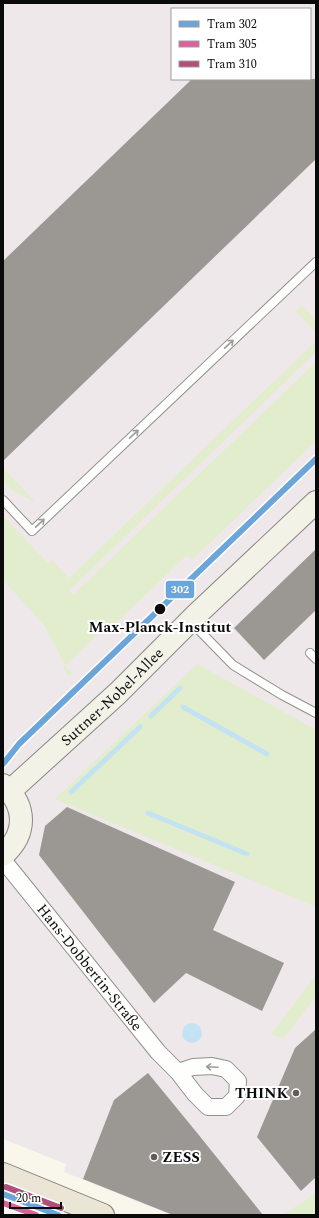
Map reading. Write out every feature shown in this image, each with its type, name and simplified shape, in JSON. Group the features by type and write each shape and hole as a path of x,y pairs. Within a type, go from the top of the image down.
{"main road":[{"path":"3,1174 103,1215"}],"street":[{"name":"Suttner-Nobel-Allee","path":"3,855 10,849 16,840 20,829 21,818 19,806 7,788 118,693 190,621 316,502"},
{"name":"Hans-Dobbertin-Straße","path":"3,860 158,1052 178,1072"}],"lane":[{"path":"3,500 32,530 316,262"},
{"path":"190,621 232,665 282,695 316,713"},
{"path":"310,652 316,659"}],"shaded area":[{"path":"3,3 316,3 316,1215 171,1215 64,1172 66,1164 3,1139"}],"green space":[{"path":"302,305 316,320 316,332 295,311"},
{"path":"316,341 316,352 69,591 73,595 316,362 316,441 192,560 187,555 108,631 104,628 65,666 73,674 69,676 64,670 63,661 44,625 3,580 3,516 48,563 52,560 69,578"},
{"path":"3,468 34,500 33,501 15,492 3,482"},
{"path":"197,664 316,730 316,907 55,799"},
{"path":"316,975 316,996 283,1039 271,1034"},
{"path":"316,1191 316,1215 282,1215 306,1200"}],"water":[{"path":"192,1023 199,1026 202,1033 199,1040 192,1043 185,1040 182,1033 185,1026"}],"building":[{"path":"316,79 316,159 3,461 3,261 191,80"},
{"path":"316,549 316,610 264,660 234,628"},
{"path":"67,807 235,882 213,930 284,963 262,1011 186,973 154,1003 39,855 45,826"},
{"name":"THINK","path":"316,1029 316,1177 301,1191 257,1137 295,1048"},
{"name":"ZESS","path":"148,1073 263,1215 173,1215 83,1179 114,1100"}],"waterway":[{"path":"151,716 180,688"},
{"path":"183,707 267,754"},
{"path":"71,792 140,727"},
{"path":"148,813 247,854"}],"tram line":[{"name":"302","path":"3,764 19,744 316,459"},
{"name":"310","path":"6,1187 61,1208"},
{"name":"302","path":"3,1194 58,1215"},
{"name":"305","path":"3,1203 36,1215"}],"place":[{"name":"Max-Planck-Institut","path":"160,609"},
{"name":"THINK","path":"296,1093"},
{"name":"ZESS","path":"154,1157"}]}
